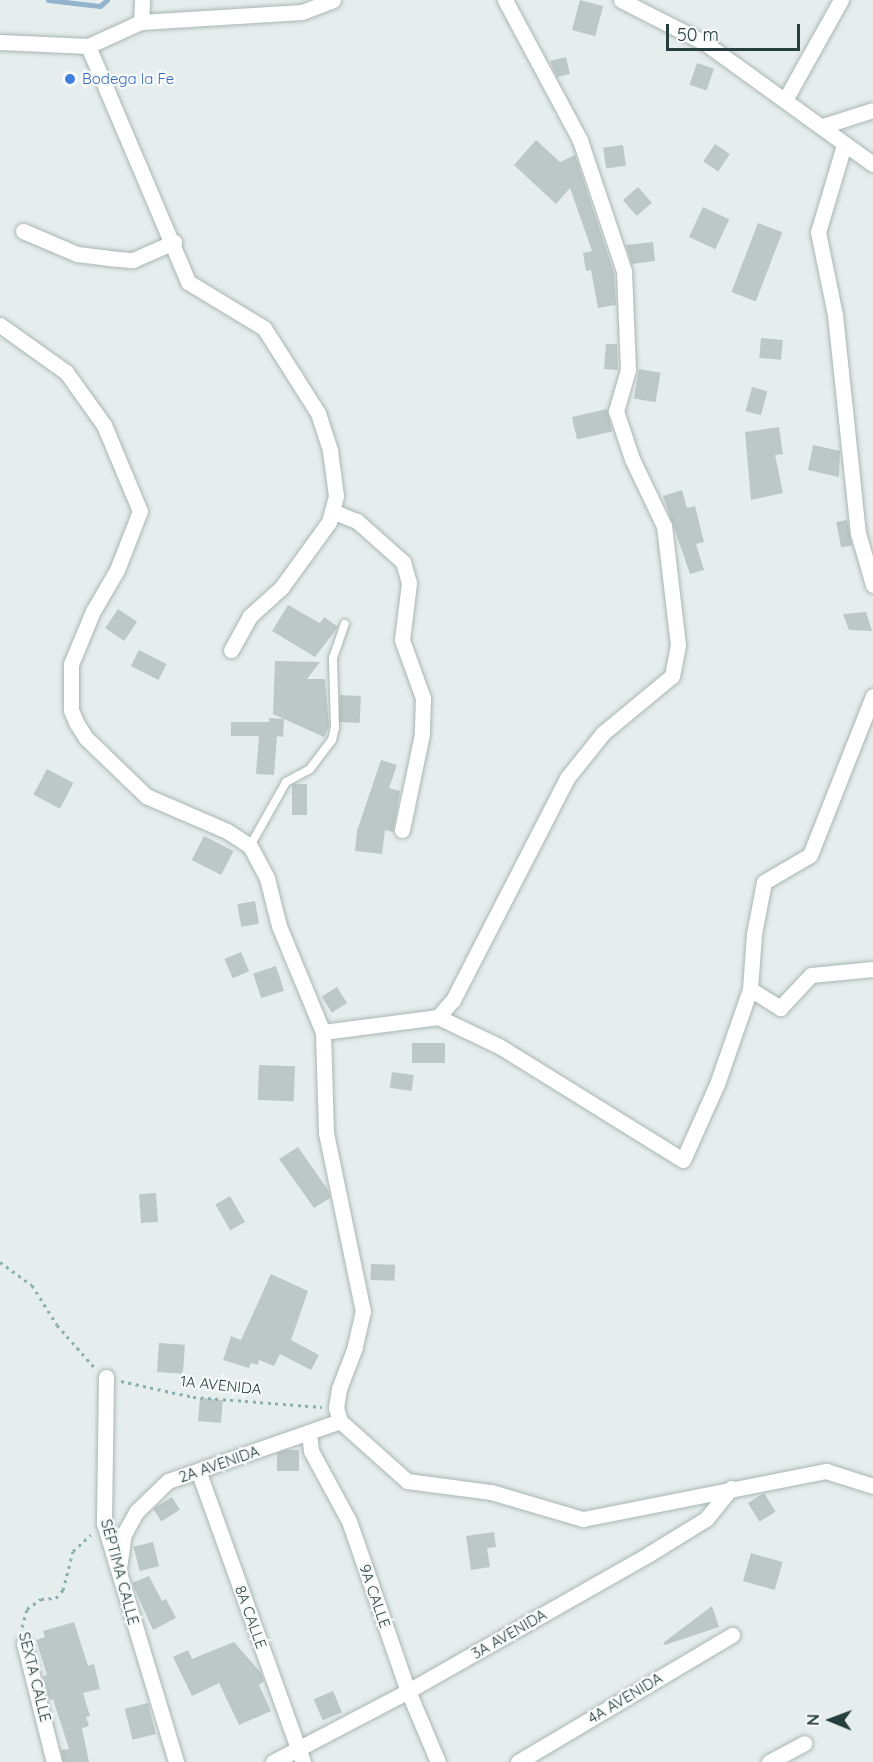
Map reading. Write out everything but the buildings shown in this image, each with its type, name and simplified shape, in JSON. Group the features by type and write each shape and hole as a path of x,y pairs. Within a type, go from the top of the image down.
{"street":[{"path":"141,22 142,0"},
{"path":"0,42 88,46 141,22 302,12 333,0"},
{"path":"438,1017 453,1000 567,778 603,733 672,676 678,645 664,526 632,459 616,411 628,370 624,271 580,140 505,0"},
{"path":"621,0 705,43 873,164"},
{"path":"785,100 841,0"},
{"path":"88,46 133,156 174,242 188,282 264,328 318,413 330,451 336,496 329,522 281,588 250,616 231,650"},
{"path":"823,126 873,110"},
{"path":"844,145 818,232 834,315 858,533 873,585"},
{"path":"23,231 77,254 133,260 174,242"},
{"path":"0,325 66,372 104,425 140,511 117,570 93,611 71,664 71,710 77,724 86,738 146,796 227,831 250,846 267,878 279,926 323,1032 326,1133 363,1311 338,1414 407,1481 491,1492 583,1519 826,1471 873,1486"},
{"path":"332,511 357,521 403,562 409,583 402,640 423,698 423,725 402,830"},
{"path":"323,1032 438,1017 499,1046 683,1160 717,1084 750,989 754,934 764,882 810,855 873,696"},
{"path":"750,989 780,1008 811,975 873,969"},
{"name":"SÉPTIMA CALLE","path":"106,1377 104,1523 176,1762"},
{"name":"2A AVENIDA","path":"118,1574 124,1534 136,1512 168,1481 199,1473 309,1432 338,1414"},
{"name":"9A CALLE","path":"309,1432 311,1451 349,1521 408,1691 438,1762"},
{"name":"8A CALLE","path":"199,1473 301,1755"},
{"name":"3A AVENIDA","path":"273,1762 301,1755 706,1519 731,1488"},
{"name":"4A AVENIDA","path":"518,1762 732,1635"},
{"name":"SEXTA CALLE","path":"24,1643 54,1762"},
{"path":"769,1762 804,1743"}],"lane":[{"path":"250,846 286,782 310,769 332,740 335,727 333,658 345,624"}],"path":[{"path":"0,1262 32,1285 62,1331 106,1377"},
{"name":"1A AVENIDA","path":"106,1377 193,1397 338,1414"},
{"name":"SEXTA CALLE","path":"24,1643 22,1625 27,1609 41,1599 56,1598 63,1590 73,1551 104,1523"}],"waterway":[{"path":"48,0 100,6 107,0"}],"place":[{"name":"Bodega la Fe","path":"70,79"}]}
